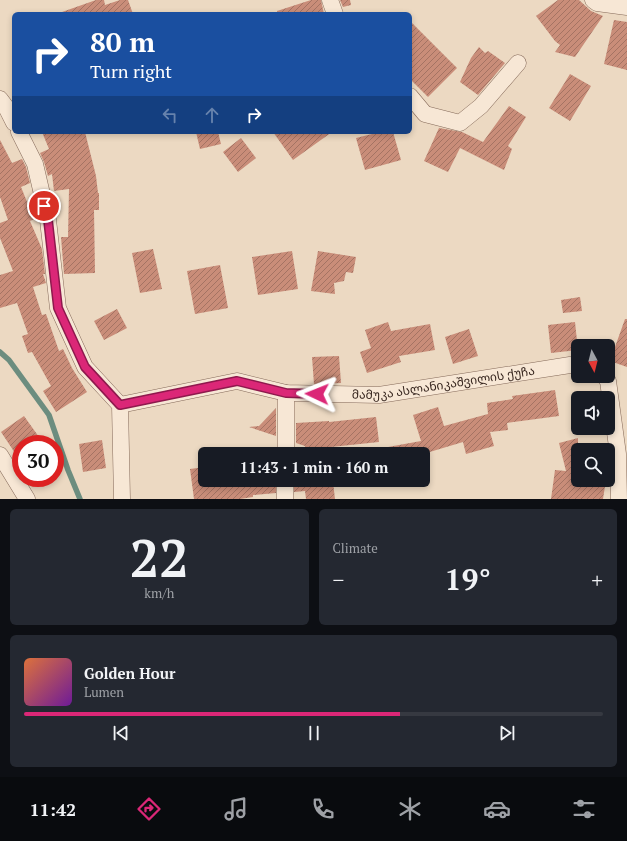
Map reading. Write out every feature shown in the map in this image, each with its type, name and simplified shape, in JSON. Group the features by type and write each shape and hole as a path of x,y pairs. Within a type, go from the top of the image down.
{"street":[{"path":"330,0 334,12"},
{"path":"593,0 597,3 627,7"},
{"path":"412,98 425,114 460,123 481,106 518,63"},
{"path":"0,99 12,119"},
{"path":"20,134 35,164 48,220 58,308 85,367 120,405 122,499"},
{"name":"მამუკა ასლანიკაშვილის ქუჩა","path":"120,405 237,381 286,393 379,395 571,365"},
{"path":"608,383 623,454 619,499"},
{"path":"286,393 286,447"},
{"path":"0,455 27,499"},
{"path":"285,487 285,499"}],"building":[{"path":"96,0 104,0 105,5 120,0 128,0 132,12 62,12"},
{"path":"311,0 321,0 324,12 277,12"},
{"path":"340,0 350,0 351,5 343,7"},
{"path":"558,0 579,0 591,11 603,16 575,57 555,52 560,45 555,41 536,16"},
{"path":"614,20 627,22 627,70 604,64"},
{"path":"412,23 457,68 428,97 412,81"},
{"path":"479,47 485,53 488,51 505,63 478,95 460,82 471,58"},
{"path":"570,74 591,86 570,121 549,108"},
{"path":"509,106 526,117 508,146 512,149 504,170 460,148 448,172 424,161 439,128 462,132 483,142"},
{"path":"43,134 86,134 99,193 99,210 94,210 95,273 64,274 61,237 68,237 69,189 54,191 52,174 48,176 40,153 49,149"},
{"path":"196,134 218,134 221,144 200,149"},
{"path":"274,134 329,134 293,160"},
{"path":"372,134 394,134 401,160 365,170 356,138"},
{"path":"241,138 256,158 238,172 223,152"},
{"path":"0,140 12,163 22,159 26,167 30,183 21,187 34,219 30,221 42,249 45,274 43,274 46,283 33,287 42,315 46,314 59,351 63,349 72,368 87,392 56,412 43,391 51,386 32,352 28,353 22,336 28,334 17,303 0,308 0,275 13,271 0,238 0,223 8,220 0,197"},
{"path":"153,249 162,289 140,293 132,253"},
{"path":"292,251 298,289 258,295 252,257"},
{"path":"318,251 356,257 353,273 346,272 344,281 334,283 335,294 311,291"},
{"path":"220,265 228,308 195,314 187,271"},
{"path":"580,297 582,311 563,313 561,300"},
{"path":"117,309 127,328 104,340 94,321"},
{"path":"625,319 627,319 627,367 615,363 615,347"},
{"path":"388,322 391,331 430,324 435,350 399,356 401,362 367,373 360,352 371,348 365,330"},
{"path":"575,322 577,339 571,339 571,351 551,353 548,325"},
{"path":"469,329 478,356 453,364 445,337"},
{"path":"339,356 341,383 314,384 312,357"},
{"path":"555,390 559,416 507,423 508,430 490,432 494,446 466,454 463,442 430,452 430,447 388,447 421,441 413,415 438,407 444,426 488,414 487,403 513,399 512,396"},
{"path":"276,408 276,436 249,427 259,426"},
{"path":"24,416 38,435 12,435 12,448 1,432"},
{"path":"376,417 379,442 331,447 305,447 296,443 296,423 329,422"},
{"path":"578,438 578,443 571,443 571,487 605,487 603,499 551,499 555,470 566,471 559,443"},
{"path":"102,440 106,468 83,472 79,444"},
{"path":"198,468 198,487 276,487 276,493 253,495 253,497 240,499 194,499 190,469"},
{"path":"294,487 334,487 335,499 306,499 305,491 294,492"}],"waterway":[{"path":"0,352 9,360 49,415 68,470 80,499"}],"route":[{"path":"44,206 48,220 58,308 85,367 120,405 237,381 286,393 317,394"}]}
